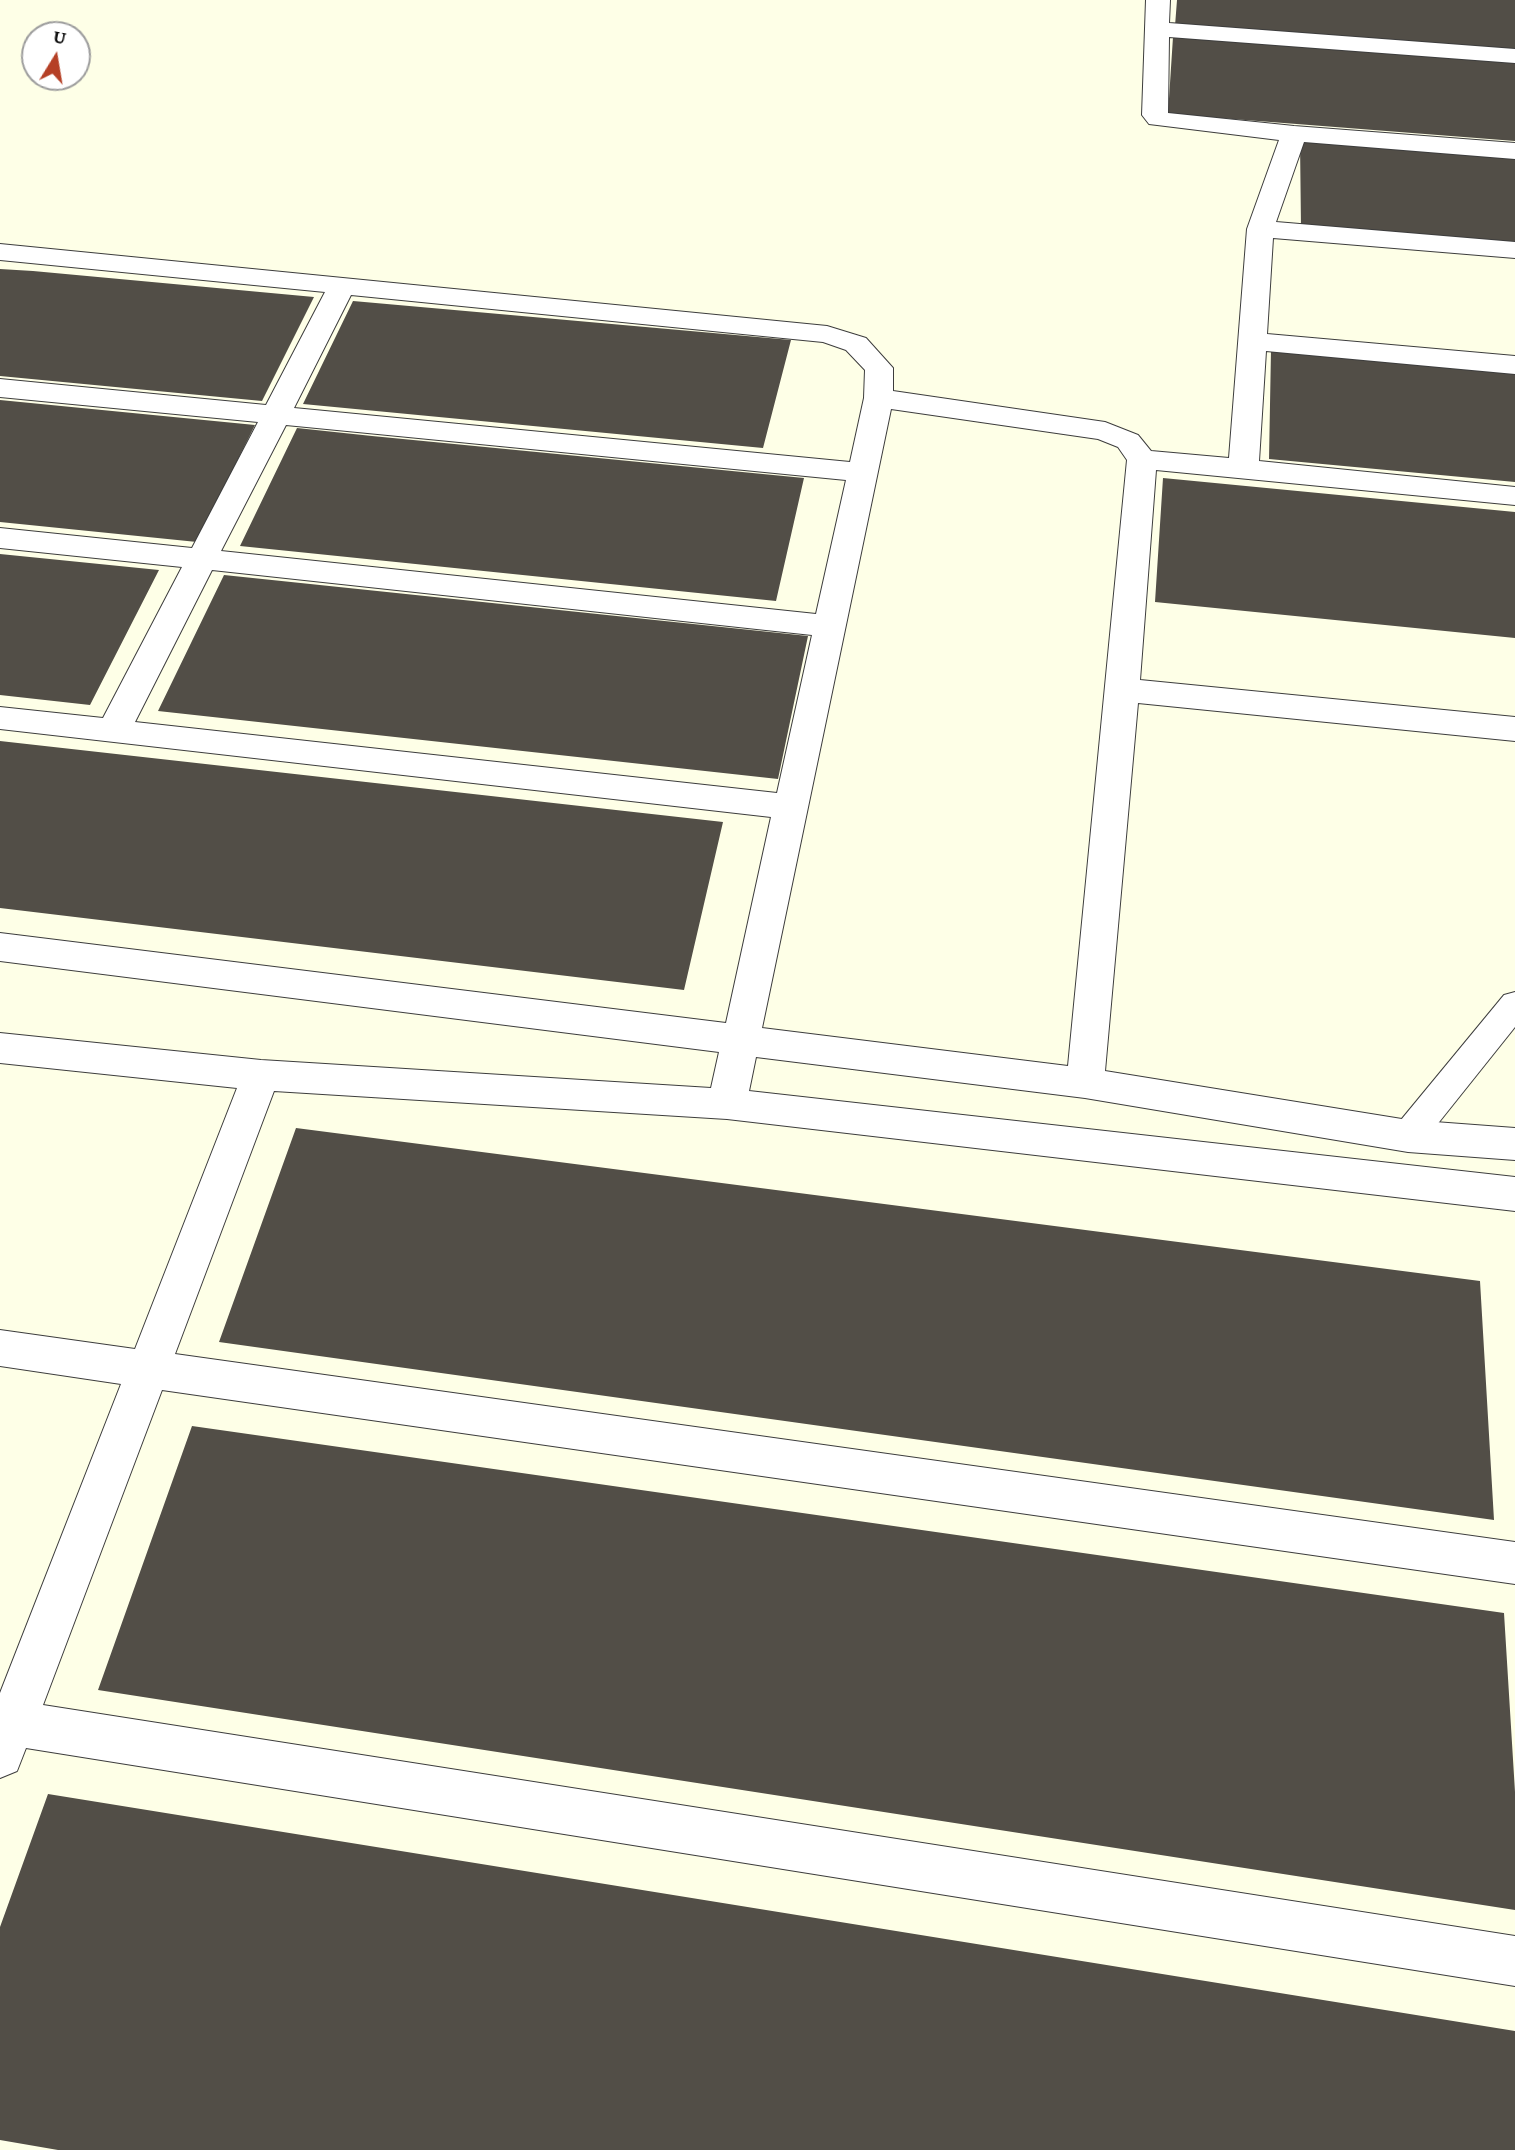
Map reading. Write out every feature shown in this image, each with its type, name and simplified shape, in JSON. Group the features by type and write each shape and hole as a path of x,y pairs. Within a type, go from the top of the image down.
{"street":[{"path":"1158,0 1155,115 1158,119 1294,134 1515,151"},
{"path":"1159,29 1515,56"},
{"path":"1243,471 1260,229 1294,134"},
{"path":"1260,229 1515,250"},
{"path":"0,252 827,334 856,344 879,368 879,398 727,1104"},
{"path":"114,730 342,286"},
{"path":"1252,341 1515,365"},
{"path":"0,387 863,472"},
{"path":"879,398 1105,431 1128,442 1142,459 1515,496"},
{"path":"1084,1083 1123,690 1142,459"},
{"path":"0,538 202,557 830,626"},
{"path":"1123,690 1515,729"},
{"path":"0,718 791,807"},
{"path":"0,947 1084,1083 1408,1136 1515,1144"},
{"path":"0,1048 261,1075 727,1104 1515,1194"},
{"path":"261,1075 4,1733 1515,1961"},
{"path":"0,1348 1504,1559 1515,1563"}],"lane":[{"path":"1408,1136 1515,1004"}],"building":[{"path":"1177,0 1515,0 1515,52 1175,26"},
{"path":"1173,37 1515,62 1515,141 1168,114"},
{"path":"1300,141 1515,158 1515,246 1301,228"},
{"path":"0,269 314,297 262,401 0,376"},
{"path":"353,301 791,340 763,448 303,404"},
{"path":"1271,350 1515,372 1515,482 1269,459"},
{"path":"0,400 255,425 197,542 0,522"},
{"path":"297,428 804,478 776,601 240,546"},
{"path":"1163,478 1515,512 1515,638 1155,602"},
{"path":"0,554 159,570 90,705 0,695"},
{"path":"224,575 808,636 778,779 158,711"},
{"path":"0,741 723,822 684,990 0,908"},
{"path":"296,1128 1480,1281 1494,1520 219,1342"},
{"path":"192,1426 1504,1613 1515,1792 1515,1910 98,1690"},
{"path":"48,1794 1515,2031 1515,2150 58,2150 0,2140 0,1927"}]}
